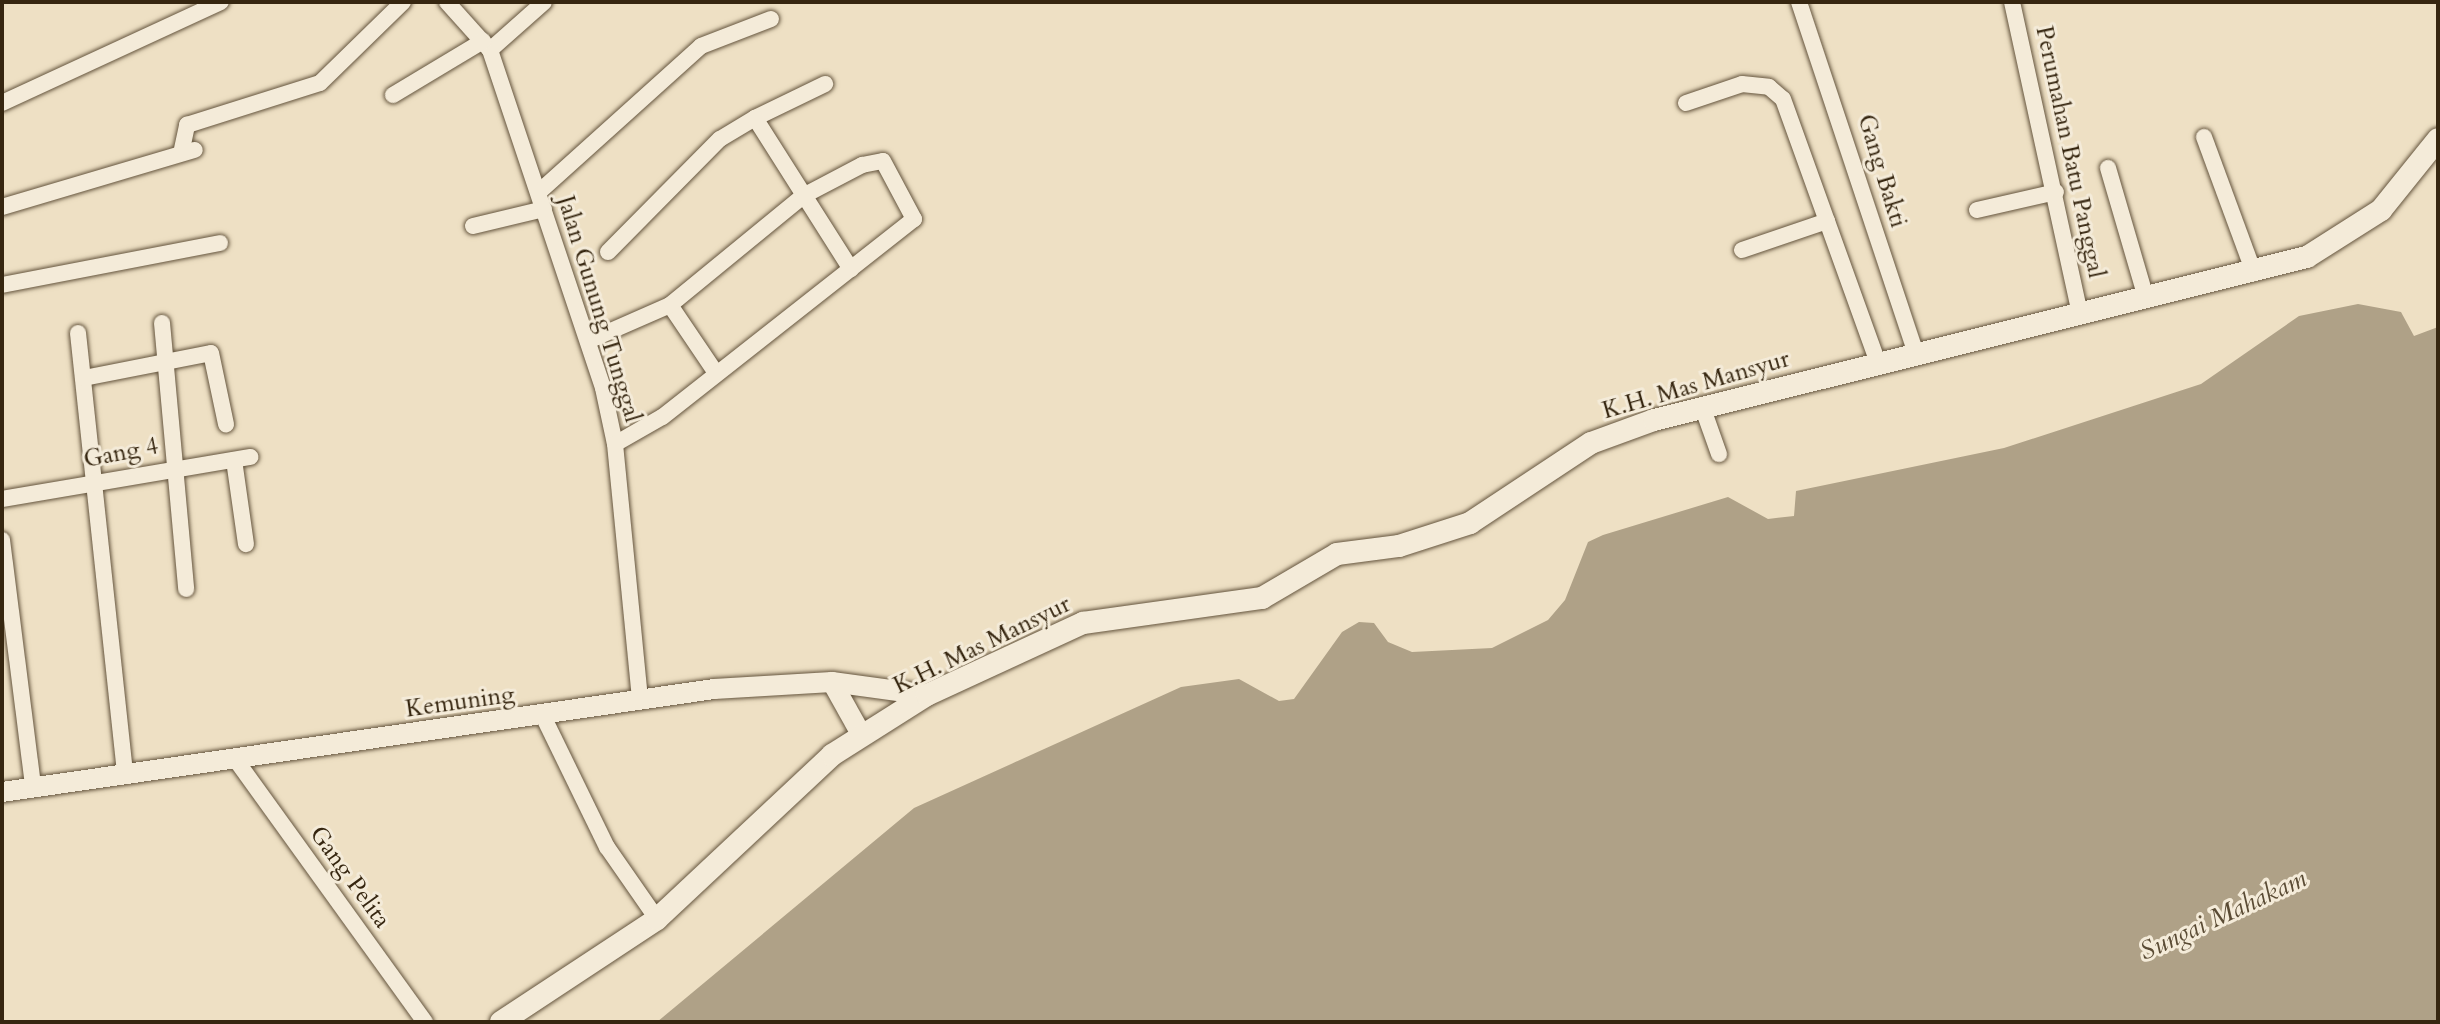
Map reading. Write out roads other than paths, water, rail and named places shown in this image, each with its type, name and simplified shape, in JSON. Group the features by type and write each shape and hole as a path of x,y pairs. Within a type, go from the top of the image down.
{"main road":[{"name":"K.H. Mas Mansyur","path":"501,1022 657,919 782,798 862,736 927,695 1083,623 1262,598 1337,554 1399,546 1470,523 1591,443 1702,406 2254,273 2342,240 2381,210 2438,139"}],"street":[{"path":"2,103 221,2"},
{"path":"2,207 189,150 187,125 320,83 403,2"},
{"name":"Jalan Gunung Tunggal","path":"447,2 487,46 588,341 615,444 640,701"},
{"path":"393,95 487,46 544,2"},
{"name":"Gang Bakti","path":"1799,2 1916,354"},
{"name":"Perumahan Batu Panggal","path":"2012,2 2080,313"},
{"path":"539,192 701,46 771,19"},
{"path":"608,252 720,139 825,84"},
{"path":"1686,103 1742,84 1769,87 1783,99 1879,365"},
{"path":"755,118 851,269"},
{"path":"2204,137 2254,273"},
{"path":"588,341 670,305 803,196 843,172 883,161 914,219 716,373 615,444"},
{"path":"2108,168 2146,298"},
{"path":"1977,210 2056,192"},
{"path":"473,226 544,209"},
{"path":"1742,250 1827,221"},
{"path":"2,285 220,243"},
{"path":"670,305 716,373"},
{"path":"162,323 169,359 179,466 186,589"},
{"path":"78,333 125,771"},
{"path":"84,378 169,359 212,354 226,424"},
{"path":"1702,406 1719,454"},
{"name":"Gang 4","path":"2,499 179,466 242,458 246,544"},
{"path":"2,540 6,601 33,786"},
{"path":"832,682 862,736"},
{"name":"Kemuning","path":"2,792 125,771 236,760 640,701 832,682 927,695"},
{"path":"2,699 20,696"},
{"path":"543,716 607,847 657,919"},
{"name":"Gang Pelita","path":"236,760 425,1022"}],"water":[{"name":"Sungai Mahakam","path":"2358,304 2401,312 2414,336 2438,327 2438,1022 657,1022 914,808 1181,687 1239,679 1279,701 1294,699 1342,632 1359,622 1374,623 1388,642 1412,652 1492,648 1548,620 1565,600 1588,542 1603,535 1728,497 1768,519 1794,516 1796,491 2004,448 2201,384 2299,316"}]}
